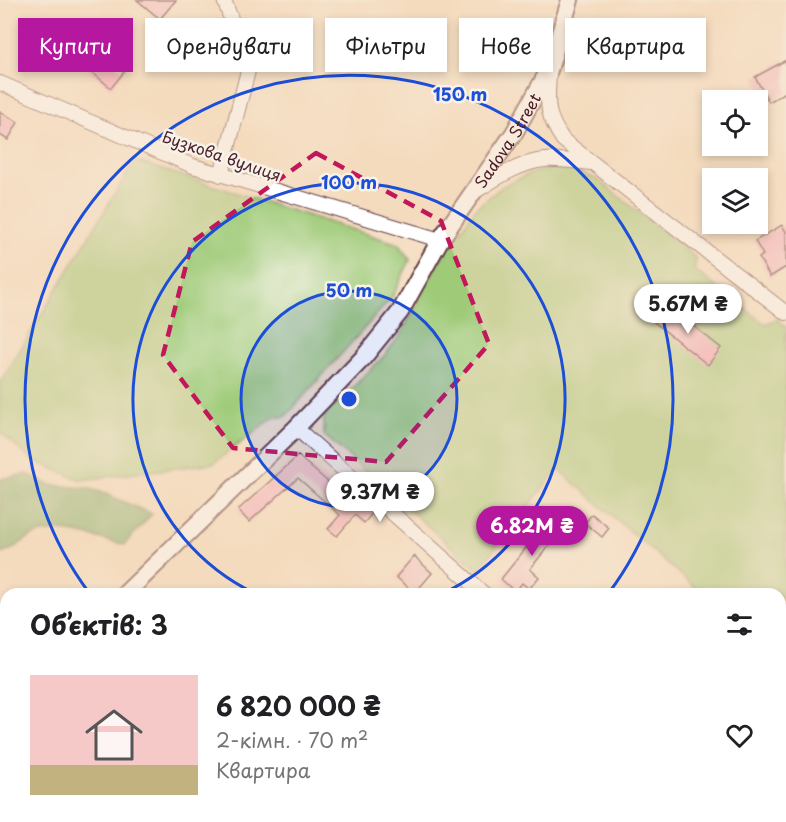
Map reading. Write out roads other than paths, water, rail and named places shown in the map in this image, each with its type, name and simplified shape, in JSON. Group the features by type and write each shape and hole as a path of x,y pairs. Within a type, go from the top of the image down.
{"street":[{"path":"221,175 249,67 224,0"},
{"name":"Sadova Street","path":"553,57 570,0"},
{"name":"Sadova Street","path":"131,588 296,428 363,358 399,312 440,240 514,133 548,72"},
{"path":"549,72 548,113 563,140 786,313"},
{"name":"Бузкова вулиця","path":"0,83 183,162 440,240"},
{"path":"472,194 512,170 544,160 592,163"},
{"path":"296,428 477,588"}]}
